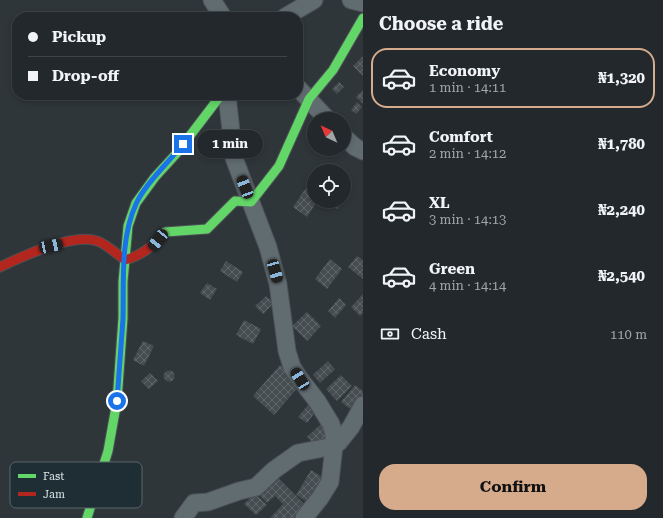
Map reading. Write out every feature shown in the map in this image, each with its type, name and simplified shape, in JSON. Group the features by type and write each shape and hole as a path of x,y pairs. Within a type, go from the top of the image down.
{"street":[{"path":"212,0 220,12"},
{"path":"294,12 314,0"},
{"path":"351,0 363,3"},
{"path":"321,112 304,94 332,70 363,18"},
{"path":"105,462 117,401 123,318 123,282 128,226 136,203 217,100"},
{"path":"228,100 234,158 268,247 278,284 287,351 292,367 317,401 331,424 334,434 330,482 320,498 304,518"},
{"path":"251,202 279,166 302,100"},
{"path":"351,143 363,151"},
{"path":"125,260 139,256 152,248 165,232 207,229 235,201 251,202"},
{"path":"0,268 31,252 83,239 98,241 125,260"},
{"path":"183,518 194,503 208,502 239,491 256,487 274,470 298,453 334,446 351,427 363,405"},
{"path":"87,518 90,508"}],"building":[{"path":"363,56 363,76 353,66"},
{"path":"339,82 344,87 337,94 332,89"},
{"path":"363,90 363,104 356,97"},
{"path":"357,102 362,107 356,114 351,110"},
{"path":"306,188 307,208 313,208 307,217 293,207"},
{"path":"357,256 363,260 363,279 348,267"},
{"path":"330,259 342,269 327,289 315,279"},
{"path":"226,261 243,272 237,282 220,271"},
{"path":"207,283 217,289 210,300 200,293"},
{"path":"363,294 363,313 360,316 351,307"},
{"path":"266,296 274,303 263,314 255,306"},
{"path":"339,298 346,305 335,318 328,311"},
{"path":"307,312 321,326 307,341 292,326"},
{"path":"244,320 261,329 253,344 236,335"},
{"path":"143,341 154,346 144,366 133,360"},
{"path":"328,361 335,369 320,383 313,375"},
{"path":"280,365 301,384 274,415 253,396"},
{"path":"167,371 171,371 173,372 173,380 167,381 164,378 164,374"},
{"path":"150,373 158,381 149,389 141,381"},
{"path":"341,375 352,386 337,401 326,389"},
{"path":"355,385 363,391 363,398 353,411 341,402"},
{"path":"311,401 319,407 307,423 298,417"},
{"path":"322,423 332,433 318,448 307,437"},
{"path":"311,470 324,478 309,503 296,495"},
{"path":"277,477 306,506 294,518 270,518 283,504 275,496 267,503 259,495"},
{"path":"255,493 267,505 256,515 244,504"}],"traffic: fast":[{"path":"163,234 165,232 207,229 235,201 251,202 279,166 309,99 333,70 363,18"},
{"path":"105,462 117,401 123,318 123,282 128,226 136,203 217,100"},
{"path":"87,518 90,508"}],"traffic: jam":[{"path":"0,267 48,247 75,240 87,239 100,242 125,260 137,256 146,250 163,234"}],"route":[{"path":"117,401 123,318 123,282 128,226 136,203 155,177 183,144"}]}
